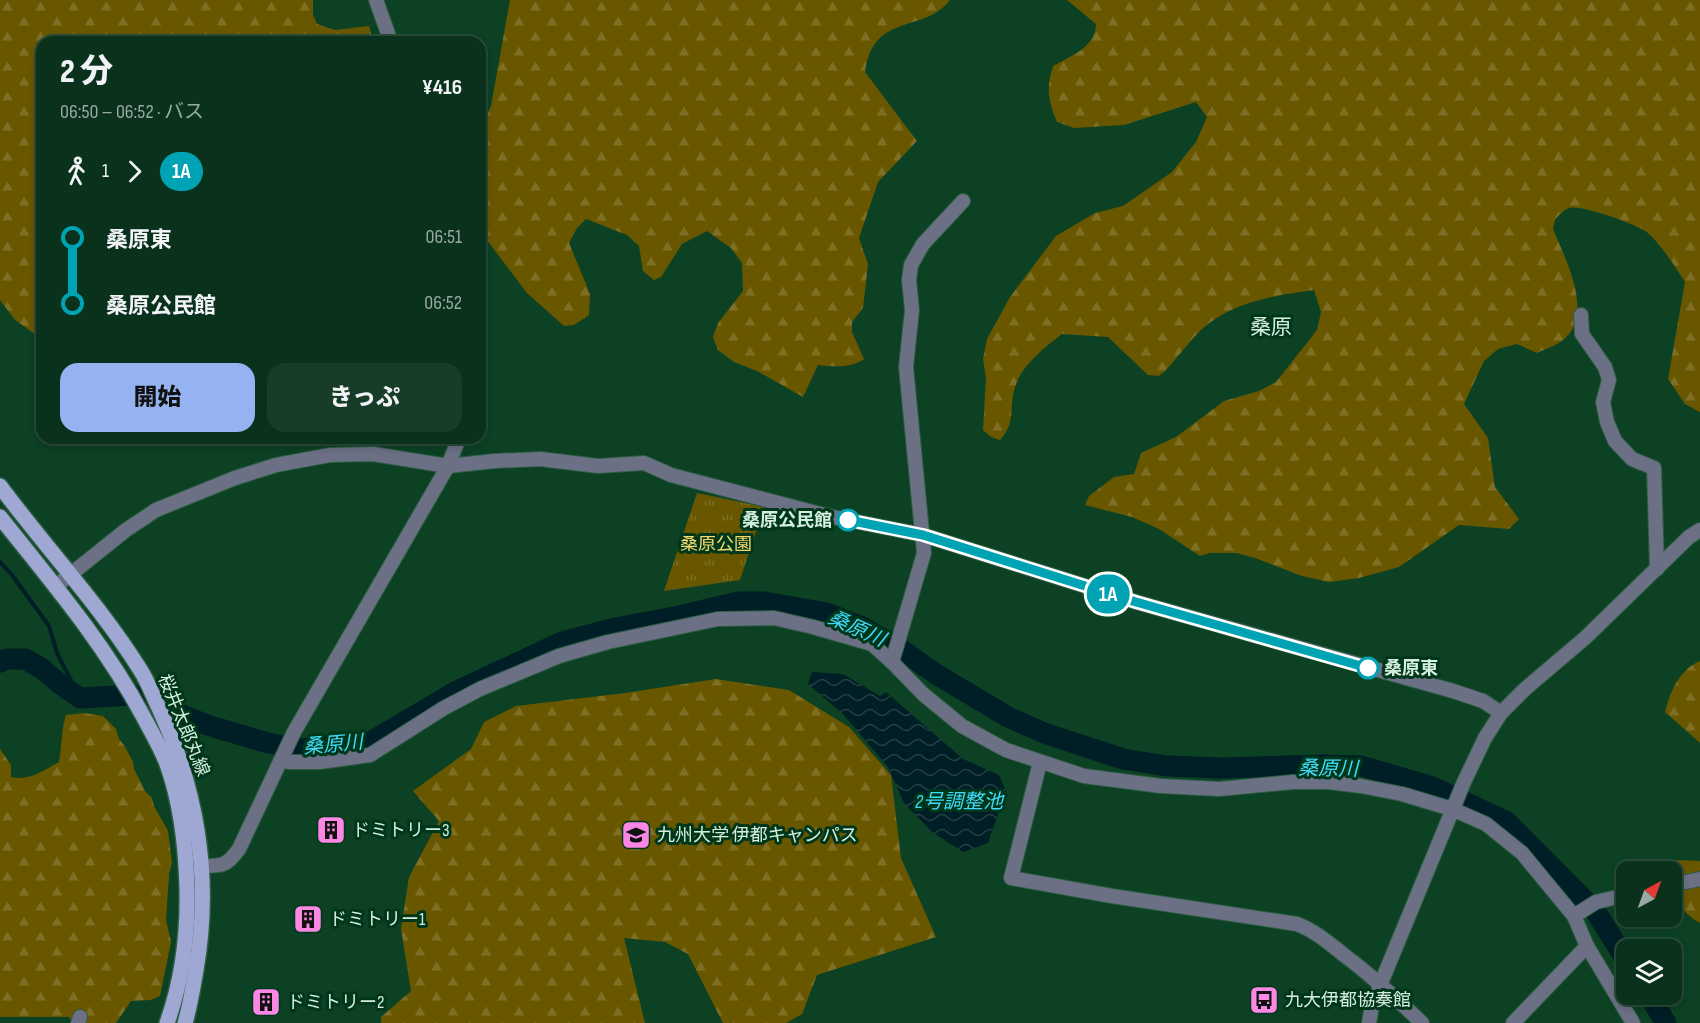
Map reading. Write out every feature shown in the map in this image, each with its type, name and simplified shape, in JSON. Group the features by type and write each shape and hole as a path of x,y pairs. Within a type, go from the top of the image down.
{"main road":[{"name":"桜井太郎丸線","path":"0,486 117,635 143,674 171,734 188,785 197,824 202,866 204,910 201,943 190,1008 185,1023"},
{"name":"桜井太郎丸線","path":"0,517 56,586 122,677 167,764 177,799 186,863 188,919 175,1000 167,1023"}],"street":[{"path":"376,0 389,36"},
{"path":"893,659 924,553 906,367 912,310 909,280 911,265 923,244 963,201"},
{"path":"1581,315 1582,334 1605,367 1609,380 1603,402 1607,422 1615,441 1632,459 1654,468 1656,569"},
{"path":"202,866 219,866 230,861 238,849 292,736 448,466 457,444"},
{"path":"56,586 126,530 156,510 235,478 276,465 330,455 373,454 448,466 540,459 598,466 644,463 671,475 817,513 923,535 1136,602 1453,691 1483,701 1502,713"},
{"path":"1369,1023 1372,1006 1381,983 1452,809 1485,738 1502,713 1525,689 1585,638 1689,537 1700,530"},
{"path":"283,757 289,762 320,762 370,755 444,708 480,689 559,656 608,642 718,619 774,618 872,644 893,659 923,694 962,726 1006,750 1084,776 1178,787 1219,789 1293,782 1339,783 1402,794 1452,809 1486,824 1522,853 1574,916 1587,946 1633,1023"},
{"path":"1040,762 1011,878 1297,924 1308,928 1381,983 1422,1023"},
{"path":"1682,883 1700,879"},
{"path":"1574,916 1596,902 1616,897"},
{"path":"1513,1023 1587,946"}],"green space":[{"path":"0,0 313,0 313,15 317,24 335,30 369,26 372,36 36,36 36,335 15,320 0,300"},
{"path":"510,0 950,0 939,11 888,32 878,40 870,53 865,72 917,141 878,182 859,238 868,264 863,308 852,322 852,332 864,359 848,365 818,365 803,397 757,371 734,362 718,350 713,337 718,323 743,291 742,263 731,248 707,231 682,244 661,277 654,280 643,271 639,246 627,235 586,219 577,228 569,243 590,294 589,315 574,325 564,326 527,293 486,239 486,116 491,106"},
{"path":"1067,0 1700,0 1700,412 1685,404 1668,379 1685,282 1659,244 1643,229 1597,212 1569,208 1555,219 1553,229 1575,286 1577,317 1572,330 1562,341 1537,353 1517,344 1498,349 1484,361 1464,404 1488,438 1495,487 1519,519 1509,529 1459,525 1399,567 1359,578 1329,582 1302,576 1237,553 1210,553 1200,556 1159,529 1132,517 1085,505 1089,496 1114,477 1134,474 1141,453 1176,437 1224,401 1259,391 1276,382 1317,330 1321,312 1314,290 1270,297 1241,306 1203,328 1159,376 1148,375 1108,337 1062,334 1034,358 1018,379 1013,395 1009,427 1000,440 991,437 983,430 986,378 983,359 987,339 1010,297 1056,236 1095,213 1123,206 1172,172 1196,142 1207,117 1196,102 1124,125 1074,128 1057,122 1049,94 1049,81 1053,66 1087,45 1095,32 1096,24"},
{"name":"桑原公園","path":"697,493 764,507 740,580 664,591"},
{"path":"1700,661 1700,743 1665,712 1676,682 1686,670"},
{"path":"716,679 789,690 849,727 891,775 901,858 936,937 817,975 802,1014 786,1023 723,1023 688,954 665,942 624,938 645,1023 381,1023 381,1017 411,991 401,929 409,877 439,821 413,791 471,749 484,722 516,706"},
{"path":"84,713 103,716 116,729 145,791 152,798 168,831 172,862 166,920 171,942 160,996 151,1000 131,1001 116,1023 73,1023 69,1017 0,1017 0,749 11,765 11,777 24,778 36,774 59,762 66,715"},
{"path":"1674,860 1700,861 1700,923 1682,908 1682,861 1672,861"}],"water":[{"name":"2号調整池","path":"812,672 843,674 880,696 886,692 963,759 999,775 1006,791 988,843 963,852 932,832 904,803 888,767 842,713 808,684"}],"waterway":[{"path":"0,562 49,626 57,653 80,698"},
{"name":"桑原川","path":"0,662 7,659 25,659 41,668 80,698 132,695 207,725 268,743 302,749 367,744 455,692 562,642 738,602 764,602 827,613 862,627 1008,717 1044,733 1123,759 1167,766 1221,768 1361,766 1433,787 1507,822 1596,912 1616,944"},
{"name":"桑原川","path":"1655,1005 1666,1023"}],"bus line":[{"name":"1A","path":"848,520 923,535 1136,602 1368,668"}],"place":[{"name":"桑原公民館","path":"848,520"},
{"name":"桑原東","path":"1368,668"},
{"name":"ドミトリー3","path":"331,830"},
{"name":"九州大学 伊都キャンパス","path":"636,835"},
{"name":"ドミトリー1","path":"308,919"},
{"name":"九大伊都協奏館","path":"1264,1000"},
{"name":"ドミトリー2","path":"266,1002"}],"district":[{"name":"桑原","path":"1271,327"}]}
